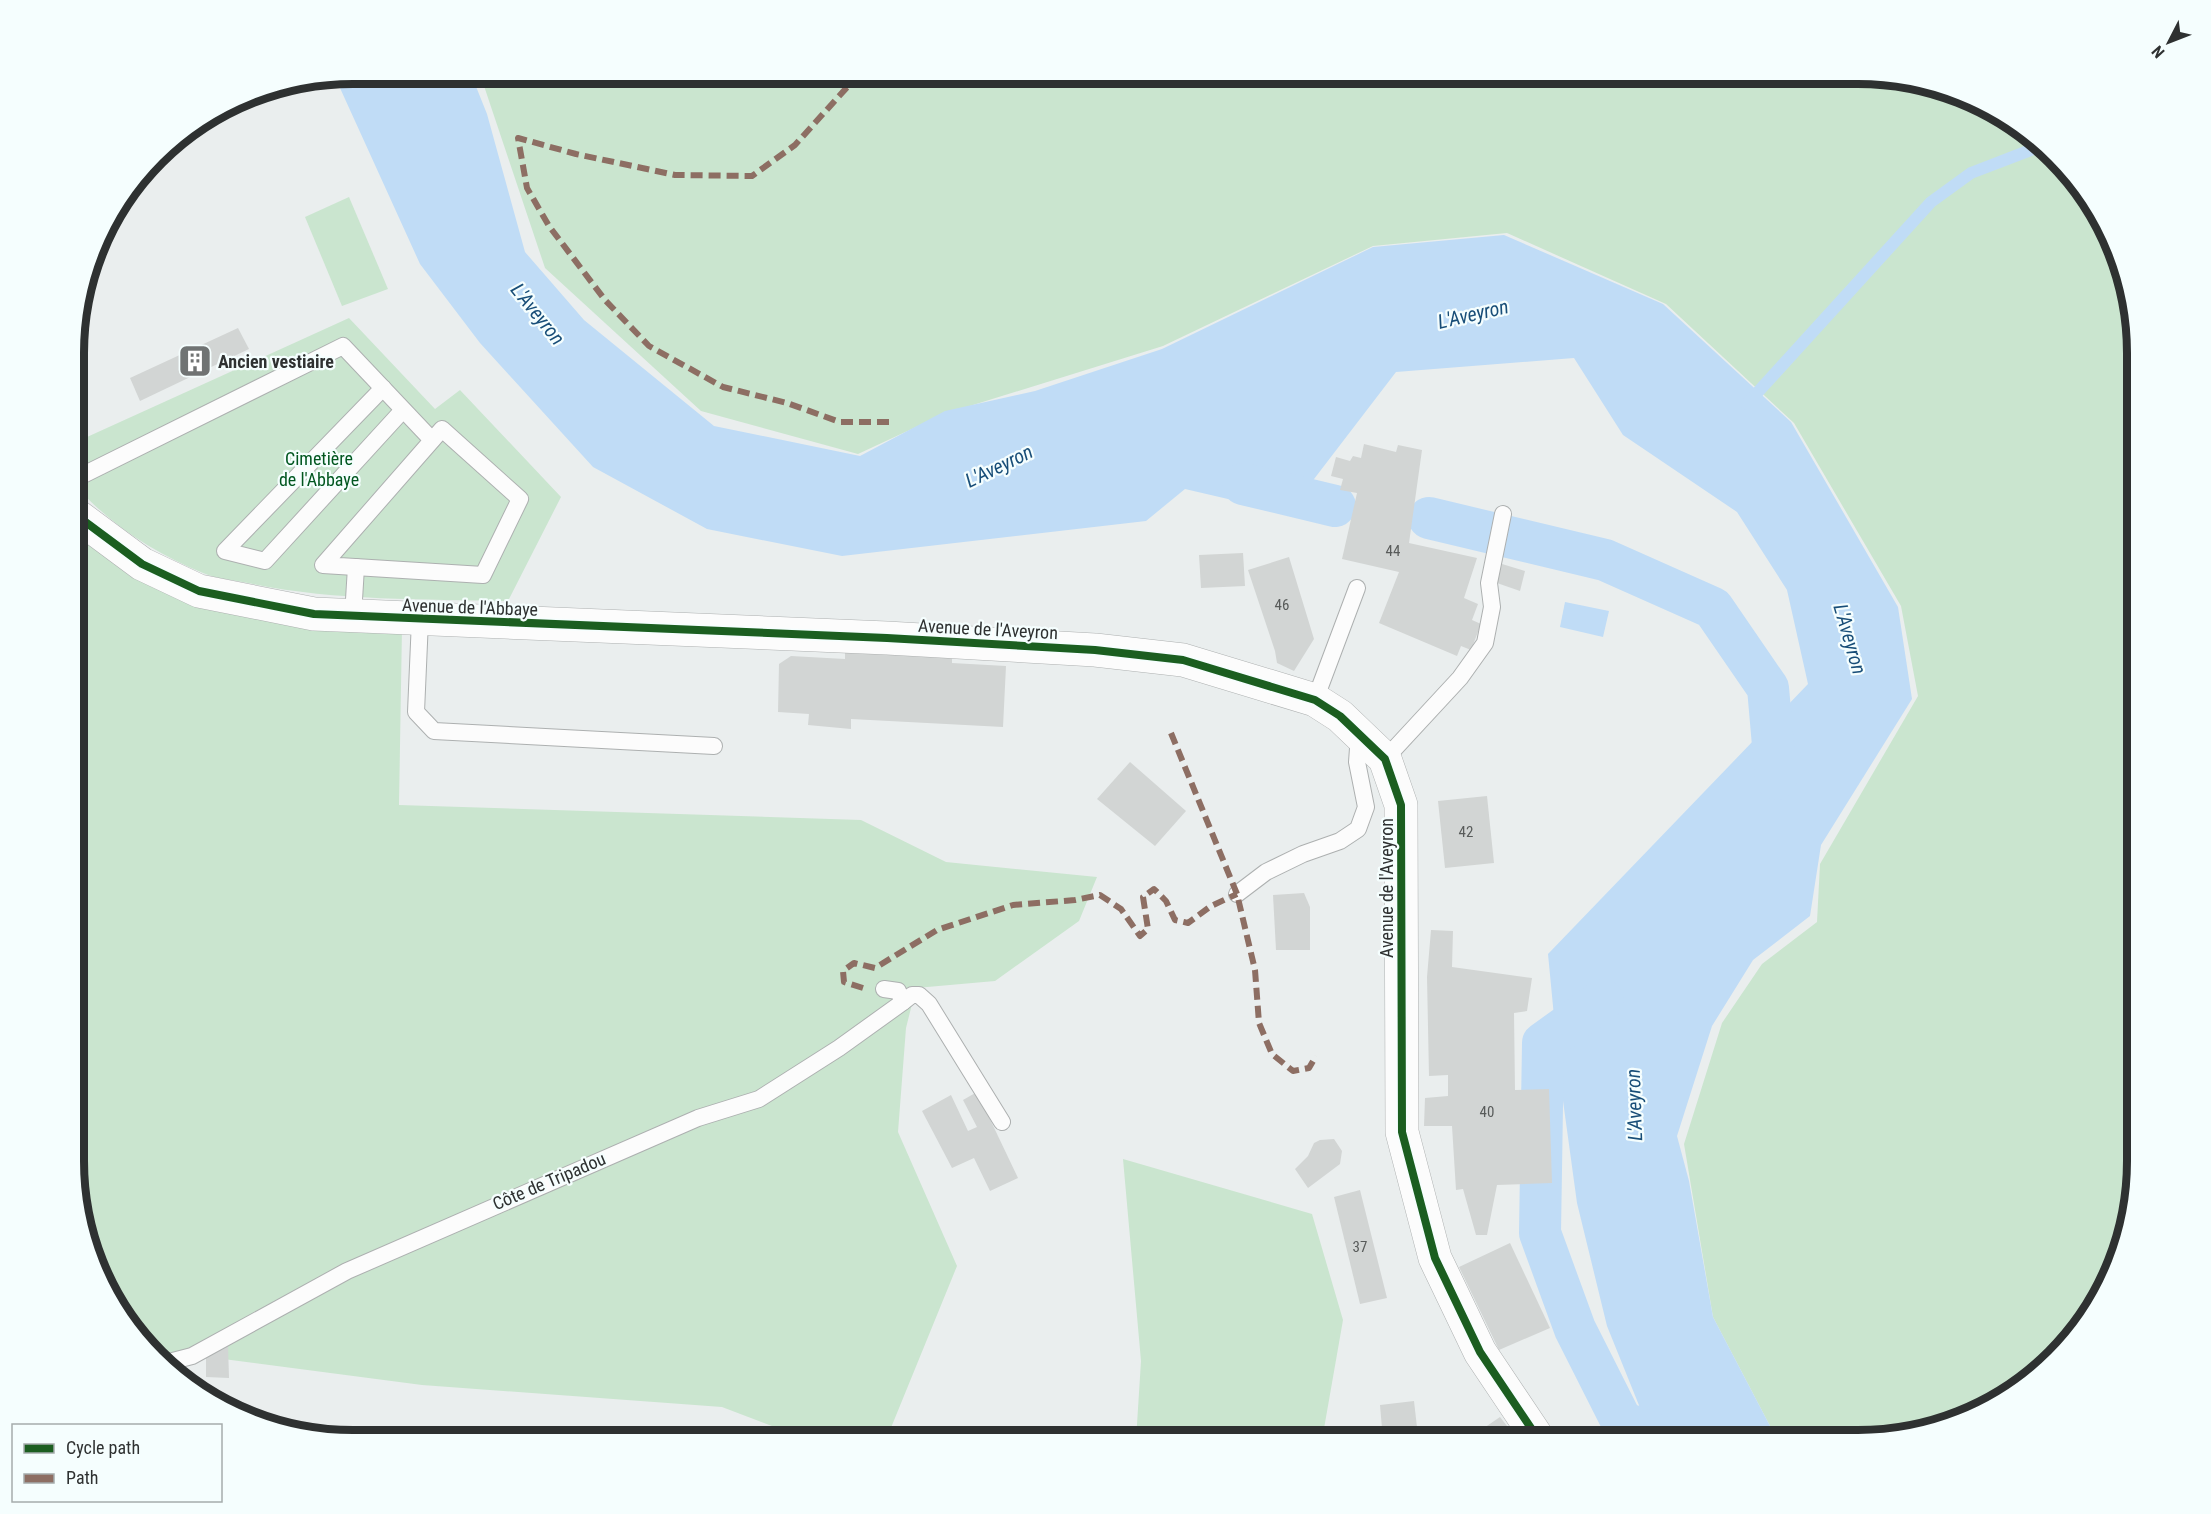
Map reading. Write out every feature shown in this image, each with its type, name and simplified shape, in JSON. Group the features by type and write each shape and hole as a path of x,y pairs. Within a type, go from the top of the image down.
{"street":[{"name":"Avenue de l'Abbaye","path":"84,521 142,564 199,591 314,614 887,638"},
{"name":"Avenue de l'Aveyron","path":"887,638 1095,650 1183,660 1315,700 1340,716 1385,759 1401,805 1402,1132 1435,1258 1480,1352 1532,1430"}],"lane":[{"path":"84,475 343,346 432,440"},
{"path":"383,388 225,551 265,561 403,410"},
{"path":"442,429 520,499 483,575 356,567 323,565 442,429"},
{"path":"1385,759 1460,678 1485,643 1492,607 1489,583 1496,558 1503,514"},
{"path":"353,616 356,567"},
{"path":"1315,700 1357,588"},
{"path":"420,620 415,679 416,712 434,730 714,746"},
{"path":"1237,894 1266,872 1340,841 1358,829 1366,807 1357,762 1359,735"},
{"path":"884,989 898,991 903,1002 912,995 919,995 929,1004 1002,1122"},
{"name":"Côte de Tripadou","path":"174,1361 192,1356 347,1271 457,1221 698,1118 759,1099 839,1048 903,1002"}],"green space":[{"path":"483,84 1858,84 1893,86 1944,98 1961,104 2007,129 2048,163 2082,204 2107,250 2118,284 2125,318 2127,353 2127,1161 2125,1196 2113,1247 2107,1264 2082,1310 2048,1351 2022,1374 1992,1394 1961,1410 1927,1421 1893,1428 1858,1430 1773,1430 1713,1317 1684,1144 1722,1023 1762,964 1817,922 1820,864 1918,696 1901,606 1794,423 1666,304 1507,233 1373,246 1163,346 944,414 858,454 701,411 545,268"},
{"path":"349,197 388,289 342,306 305,217"},
{"name":"Cimetière de l'Abbaye","path":"349,318 435,409 460,390 561,497 508,601 410,599 312,593 214,577 168,557 134,537 84,495 84,438"},
{"path":"84,541 130,576 402,628 399,805 861,820 946,862 1097,877 1079,921 995,981 916,988 906,1028 898,1132 957,1266 890,1430 783,1430 722,1407 422,1385 163,1351 129,1310 104,1264 89,1213 84,1161"},
{"path":"1123,1159 1312,1214 1343,1320 1324,1430 1137,1430 1141,1361"}],"water":[{"name":"L'Aveyron","path":"475,84 487,114 525,252 584,320 714,426 860,456 945,411 1035,391 1162,349 1373,247 1504,235 1663,304 1791,422 1898,607 1912,699 1821,845 1810,916 1753,960 1712,1026 1677,1136 1689,1181 1713,1317 1773,1430 1649,1430 1607,1326 1577,1203 1560,1079 1548,954 1808,684 1787,590 1737,512 1623,435 1574,358 1396,372 1288,513 1185,489 1146,521 842,556 707,529 593,467 480,343 420,264 339,85"},
{"path":"1565,602 1609,611 1603,637 1560,627"}],"building":[{"name":"Ancien vestiaire","path":"238,328 249,349 140,401 130,378"},
{"path":"1364,444 1396,452 1398,445 1422,450 1409,543 1477,558 1464,598 1478,604 1472,620 1481,624 1471,650 1461,646 1457,656 1379,623 1399,572 1342,559 1357,493 1340,490 1343,479 1331,476 1336,457 1350,461 1353,456 1361,458"},
{"path":"1243,553 1245,586 1201,588 1199,555"},
{"path":"1289,557 1314,639 1294,671 1277,663 1248,570"},
{"path":"1502,564 1525,571 1520,591 1497,583"},
{"path":"845,651 952,656 952,663 1006,666 1003,727 851,719 851,729 808,725 809,714 778,712 779,664 791,656 845,659"},
{"path":"1130,762 1186,811 1155,846 1097,799"},
{"path":"1487,796 1494,863 1445,868 1438,801"},
{"path":"1304,893 1310,907 1310,950 1276,950 1273,895"},
{"path":"1431,930 1453,931 1452,967 1532,978 1527,1011 1514,1013 1515,1090 1549,1089 1552,1183 1497,1185 1487,1235 1476,1235 1463,1189 1456,1190 1452,1126 1424,1126 1425,1098 1448,1096 1448,1075 1429,1076 1427,977"},
{"path":"977,1092 1018,1178 990,1191 974,1158 952,1168 922,1111 951,1095 968,1131 977,1127 963,1100"},
{"path":"1334,1139 1342,1151 1340,1164 1308,1188 1295,1169 1308,1156 1314,1143"},
{"path":"1360,1190 1387,1298 1360,1304 1334,1197"},
{"path":"1510,1243 1550,1328 1499,1350 1459,1267"},
{"path":"228,1346 229,1378 206,1377 206,1358"},
{"path":"1414,1401 1417,1430 1382,1430 1380,1405"},
{"path":"1500,1417 1510,1430 1481,1430"}],"waterway":[{"path":"1747,404 1931,202 1971,173 2033,149"},
{"path":"1243,484 1335,506"},
{"path":"1429,518 1605,560 1713,608 1768,688 1776,779"},
{"path":"1603,1000 1543,1043 1540,1233 1575,1329 1622,1422 1644,1430"}],"marked path":[{"path":"850,84 795,145 752,176 675,175 576,154 518,138 527,188 549,226 605,300 649,346 723,387 787,403 840,422 893,422"},
{"path":"1171,733 1237,894 1255,970 1259,1023 1272,1054 1293,1071 1309,1068 1316,1056"},
{"path":"863,988 844,982 843,971 854,963 875,968 937,930 1013,905 1075,900 1100,895 1121,909 1140,936 1148,929 1143,897 1154,889 1166,901 1175,920 1188,923 1211,906 1237,894"}],"cycle path":[{"path":"84,521 142,564 199,591 314,614 887,638 1095,650 1183,660 1315,700 1340,716 1385,759 1401,805 1402,1132 1435,1258 1480,1352 1532,1430"}],"place":[{"name":"Ancien vestiaire","path":"195,361"}]}
